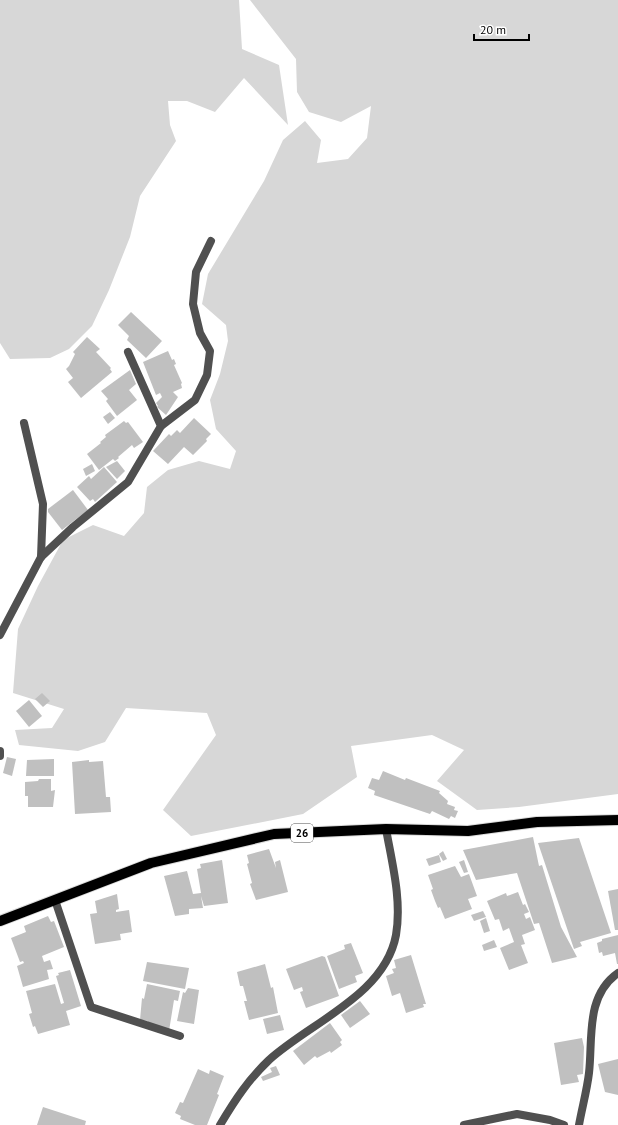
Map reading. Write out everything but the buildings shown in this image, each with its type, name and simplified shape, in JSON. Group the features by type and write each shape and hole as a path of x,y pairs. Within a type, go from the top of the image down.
{"main road":[{"name":"26","path":"0,921 151,863 274,834 386,829 468,831 537,822 618,820"}],"street":[{"path":"0,635 41,557 73,527 128,482 162,426 195,400 207,375 210,352 200,333 193,304 196,272 210,241"},
{"path":"128,352 162,426"},
{"path":"24,424 43,504 41,557"},
{"path":"0,751 0,756"},
{"path":"220,1125 239,1093 270,1060 371,984 387,960 396,935 398,904 386,829"},
{"path":"55,900 91,1007 180,1036"},
{"path":"579,1125 589,1074 592,1015 598,998 609,979 618,973"},
{"path":"464,1125 517,1114 550,1120 564,1125"}],"shaded area":[{"path":"0,0 239,0 242,49 279,65 288,125 244,78 215,112 187,101 168,101 170,125 176,141 140,196 130,237 109,290 92,326 69,349 50,358 10,359 0,343"},
{"path":"250,0 618,0 618,794 519,807 477,810 437,781 464,750 432,735 351,746 357,777 303,814 191,836 163,810 216,735 207,713 126,708 105,742 78,751 19,745 15,730 52,728 64,709 13,693 18,629 38,586 63,540 93,525 124,536 144,513 147,487 168,470 199,461 230,469 236,451 216,429 210,400 220,374 228,341 226,325 202,304 208,274 264,181 283,140 305,121 321,140 317,163 348,159 367,138 371,106 341,122 309,112 297,92 296,59"}]}
